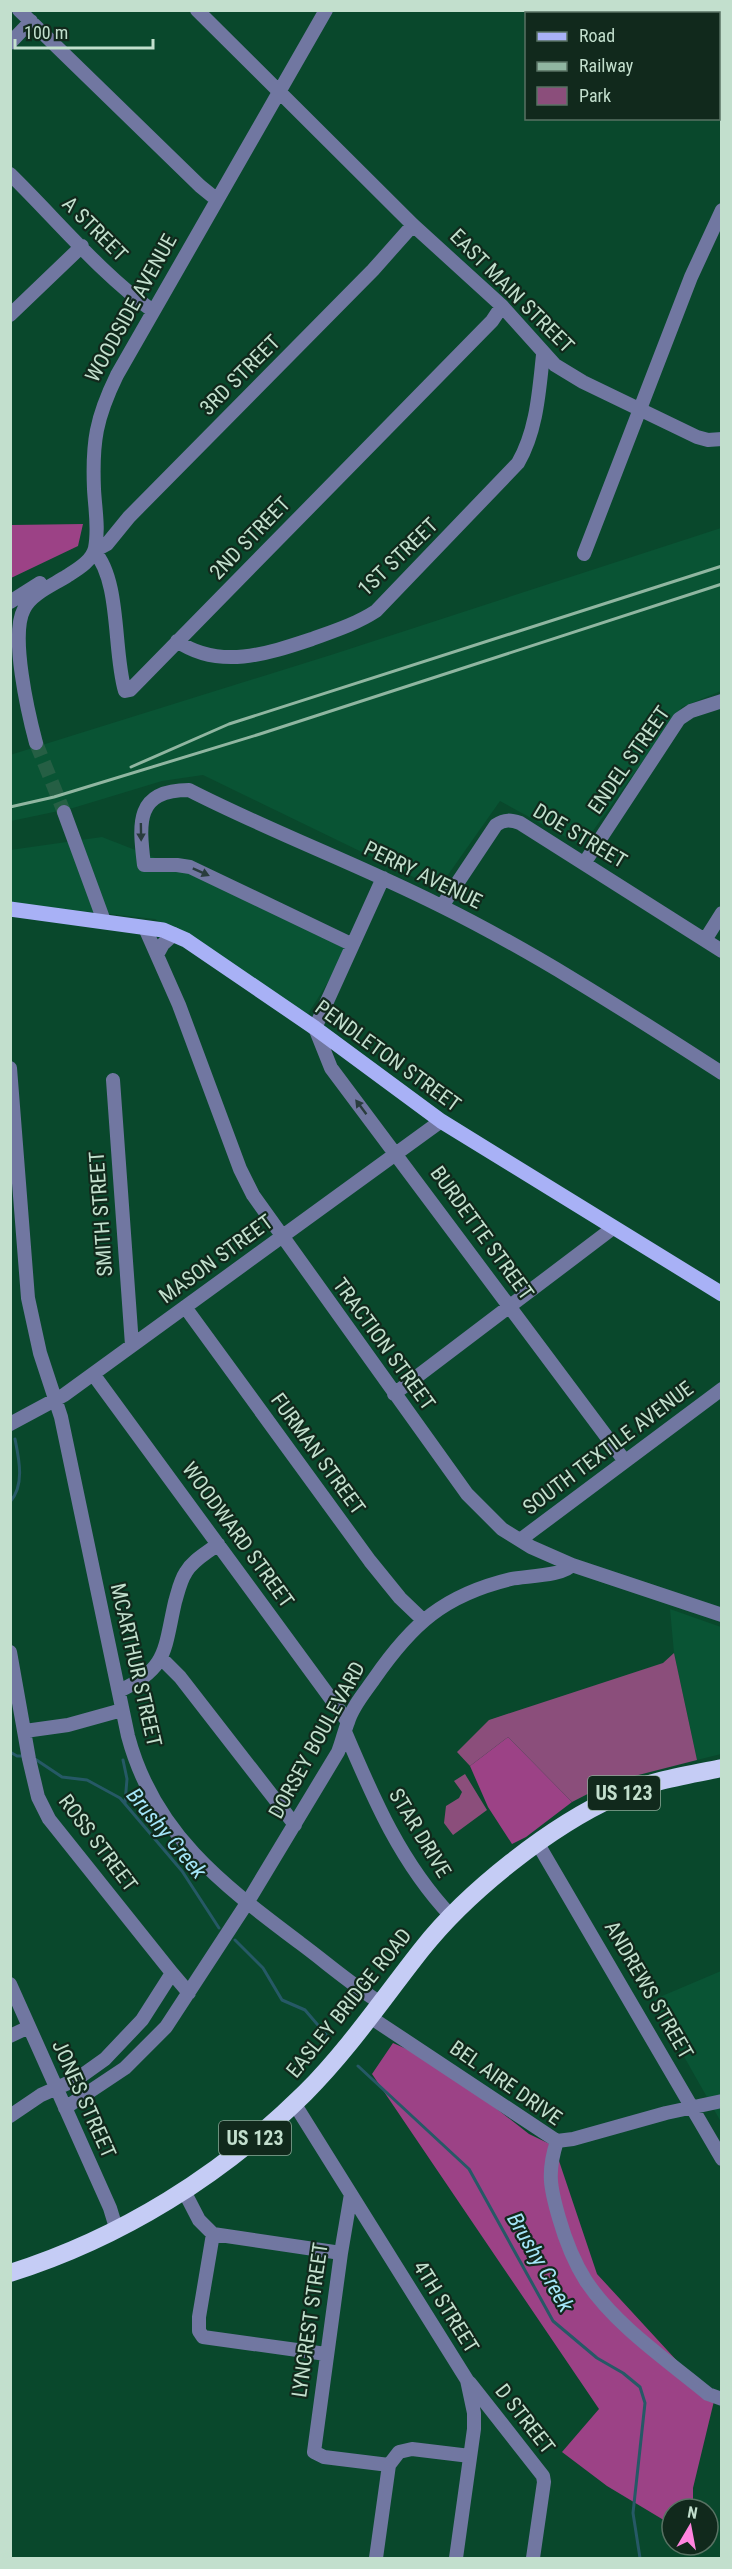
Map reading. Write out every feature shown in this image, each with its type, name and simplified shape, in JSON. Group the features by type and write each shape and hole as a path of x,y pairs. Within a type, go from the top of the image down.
{"highway":[{"name":"EASLEY BRIDGE ROAD","path":"10,2273 54,2258 117,2231 184,2192 247,2145 294,2103 330,2066 376,2010 422,1948 451,1916 490,1881 538,1844 617,1796 648,1785 722,1768"}],"main road":[{"name":"PENDLETON STREET","path":"10,909 145,927 174,934 315,1028 441,1121 722,1294"}],"street":[{"path":"19,10 216,199"},
{"name":"EAST MAIN STREET","path":"197,10 413,225 502,306 543,355 562,371 698,437 708,440 722,439"},
{"name":"WOODSIDE AVENUE","path":"94,551 97,532 93,456 96,426 117,375 216,199 280,94 326,10"},
{"path":"10,43 31,21"},
{"name":"A STREET","path":"10,174 81,246 138,300 153,311"},
{"path":"585,554 691,277 722,210"},
{"name":"3RD STREET","path":"94,551 107,544 129,517 373,270 413,225"},
{"path":"10,315 81,246"},
{"name":"2ND STREET","path":"94,551 101,559 110,583 125,691 130,690 492,321 502,306"},
{"name":"1ST STREET","path":"177,641 189,649 207,655 254,656 347,627 376,611 518,463 531,432 543,355"},
{"path":"36,743 29,716 14,624 24,607 39,594 78,569 94,551"},
{"path":"10,602 48,579 78,569"},
{"name":"ENDEL STREET","path":"585,862 679,719 691,711 722,701"},
{"name":"PERRY AVENUE","path":"351,944 185,865 144,865 141,816 147,805 165,792 189,789 383,878 442,906 584,985 722,1073"},
{"path":"64,812 104,921"},
{"name":"DOE STREET","path":"442,906 489,834 502,821 511,820 520,823 585,862 722,951"},
{"path":"315,1028 351,944 383,878"},
{"path":"705,940 722,913"},
{"name":"TRACTION STREET","path":"145,927 179,1005 240,1169 253,1195 467,1494 484,1513 520,1540 572,1565 722,1615"},
{"path":"157,955 163,944 174,934"},
{"name":"BURDETTE STREET","path":"315,1028 332,1068 624,1460"},
{"name":"MCARTHUR STREET","path":"10,1068 28,1298 40,1353 56,1400 122,1710 136,1763 168,1822 200,1862 376,2010"},
{"name":"SMITH STREET","path":"113,1080 132,1345"},
{"name":"MASON STREET","path":"10,1424 56,1400 93,1374 441,1121"},
{"path":"394,1394 613,1228"},
{"name":"FURMAN STREET","path":"185,1307 370,1561 390,1587 423,1620"},
{"name":"WOODWARD STREET","path":"93,1374 218,1544 347,1728"},
{"name":"SOUTH TEXTILE AVENUE","path":"520,1540 624,1460 722,1389"},
{"path":"119,1691 142,1680 162,1659 179,1588 185,1574 195,1561 218,1544"},
{"name":"DORSEY BOULEVARD","path":"66,2108 111,2079 140,2055 166,2027 295,1825 338,1752 347,1728 394,1650 423,1620 467,1593 513,1579 558,1572 569,1569 572,1565"},
{"name":"ROSS STREET","path":"10,1652 38,1797 49,1819 172,1974"},
{"path":"162,1659 186,1685 295,1825"},
{"path":"25,1731 68,1725 122,1710"},
{"name":"STAR DRIVE","path":"347,1728 387,1826 429,1890 451,1916"},
{"name":"ANDREWS STREET","path":"538,1844 722,2159"},
{"path":"10,2116 57,2087 84,2074 117,2048 142,2020 172,1974 189,1993"},
{"name":"JONES STREET","path":"10,1984 110,2208 117,2231"},
{"name":"BEL AIRE DRIVE","path":"376,2010 557,2141 549,2169 552,2193 563,2231 586,2281 618,2318 708,2394 722,2399"},
{"path":"10,2036 29,2027"},
{"path":"557,2141 573,2139 722,2101"},
{"name":"4TH STREET","path":"294,2103 467,2380 474,2413 456,2559"},
{"path":"184,2192 199,2220 213,2234 341,2253"},
{"name":"LYNCREST STREET","path":"351,2194 326,2354 314,2452 324,2457 389,2465"},
{"path":"213,2234 199,2318 199,2331 203,2337 326,2354"},
{"name":"D STREET","path":"467,2380 543,2476 533,2559"},
{"path":"376,2559 389,2465 399,2452 412,2449 470,2456"}],"shaded area":[{"path":"83,524 78,546 11,578 11,525"},
{"path":"721,528 721,691 682,707 582,846 500,801 438,889 203,775 162,781 73,808 11,821 10,755 334,654"},
{"path":"102,837 220,883 348,950 308,1014 155,919 11,903 10,850"},
{"path":"670,1609 721,1627 721,1754 697,1760 674,1653"},
{"path":"508,1737 572,1802 526,1837 512,1844 488,1807 470,1766"},
{"path":"721,1971 721,2122 660,2014 655,1999"},
{"path":"393,2043 438,2063 529,2134 554,2146 597,2274 714,2401 693,2488 693,2497 660,2497 660,2518 607,2486 562,2452 599,2409 372,2074"}],"green space":[{"path":"674,1653 697,1760 611,1782 572,1802 508,1737 470,1766 457,1752 489,1720 663,1663"},
{"path":"465,1774 487,1810 453,1835 444,1823 446,1806 459,1798 462,1792 454,1781"}],"waterway":[{"path":"10,1502 18,1488 19,1480 15,1439"},
{"name":"Brushy Creek","path":"10,1752 17,1756 26,1756"},
{"name":"Brushy Creek","path":"32,1757 62,1777 87,1780 120,1798 182,1871 219,1928"},
{"path":"123,1760 127,1779 125,1803"},
{"name":"Brushy Creek","path":"235,1940 263,1968 282,2000 305,2010 329,2038"},
{"name":"Brushy Creek","path":"358,2066 469,2169 553,2321 597,2358 623,2373 640,2387 645,2403 633,2513 640,2558"}],"tunnel":[{"path":"36,743 64,812"}],"railway":[{"path":"131,767 229,724 722,566"},
{"path":"10,807 54,797 260,734 722,584"}]}
